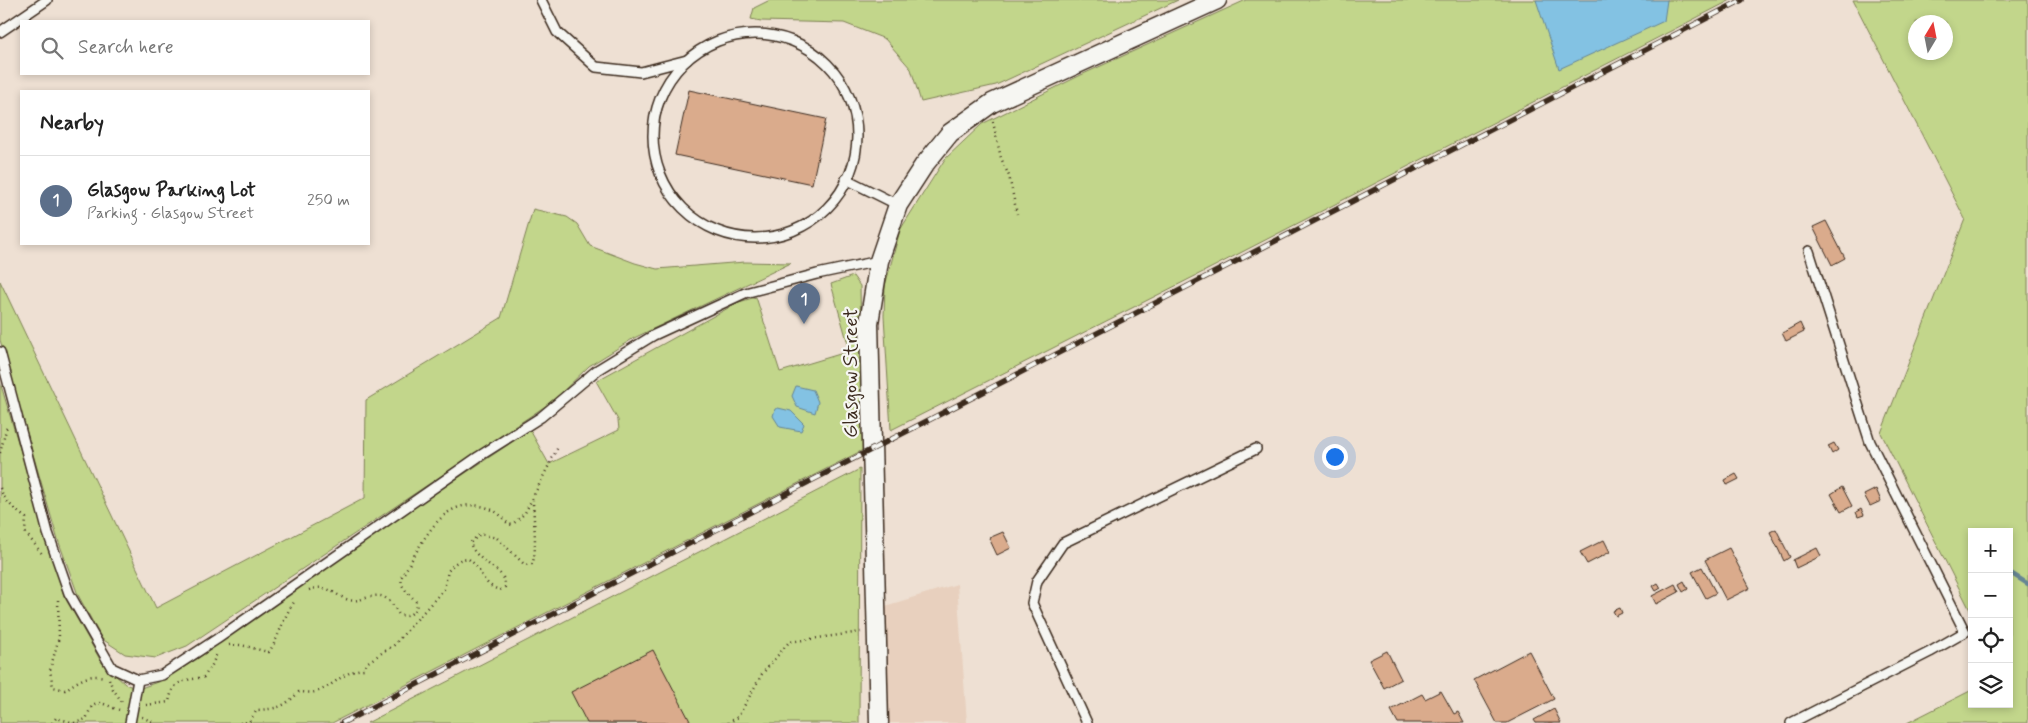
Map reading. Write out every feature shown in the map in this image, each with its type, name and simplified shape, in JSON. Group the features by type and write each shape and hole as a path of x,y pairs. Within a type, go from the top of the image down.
{"street":[{"name":"Glasgow Street","path":"880,723 869,323 879,261 898,205 924,165 950,133 992,104 1217,0"}],"lane":[{"path":"0,32 47,0"},
{"path":"541,0 557,32 596,67 641,72 689,59"},
{"path":"770,35 804,46 831,68 850,98 857,132 853,167 846,179 836,198 813,220 784,234 752,238 721,233 692,217 670,194 656,165 652,134 658,102 675,71 702,48 735,36 770,35"},
{"path":"846,179 898,205"},
{"path":"1791,723 1930,652 1965,632 1870,442 1809,251"},
{"path":"0,352 48,533 69,593 112,668 138,680 162,675 217,639 478,457 542,417 597,370 654,335 745,294 817,274 879,261"},
{"path":"1087,723 1032,603 1037,581 1063,543 1256,449"},
{"path":"130,723 138,680"}],"path":[{"path":"992,104 1001,158 1009,176 1018,214"},
{"path":"0,453 8,424"},
{"path":"303,592 315,588 328,588 350,600 373,596 384,597 394,605 399,615 408,616 416,610 416,603 404,590 401,582 402,576 428,532 443,516 461,506 479,506 492,510 512,525 525,513 558,447"},
{"path":"0,488 3,496 12,508 26,518 25,532 43,555 45,563"},
{"path":"240,723 249,722 257,710 277,709 289,702 299,692 315,692 352,670 364,669 368,662 394,645 444,589 448,571 460,560 467,558 476,563 487,585 500,590 505,588 506,581 501,573 487,565 473,553 470,543 480,534 496,538 525,565 532,564 536,550 533,532 533,498"},
{"path":"57,595 59,604 59,637 50,670 52,687 66,690 78,681 94,674 108,678 119,698 125,704 155,723"},
{"path":"226,646 240,644 251,649 270,652 293,602 298,597"},
{"path":"728,723 738,717 762,674 789,642 877,630"},
{"path":"52,723 56,718 74,723 86,720 92,706 96,704 103,703 116,710 133,710 169,702 171,690 179,682 204,677 212,665 216,653 221,650"}],"shaded area":[{"path":"957,584 967,723 888,723 885,606"}],"green space":[{"path":"770,0 1178,0 996,85 921,102 911,69 885,39 844,23 761,21 751,19 754,8"},
{"path":"1246,0 1731,0 1213,267 891,430 884,316 885,286 900,230 945,159 982,124 1081,75"},
{"path":"1853,0 2028,0 2028,723 1907,723 1968,692 1968,708 2013,708 2013,528 1968,528 1968,606 1881,433 1965,219"},
{"path":"533,209 567,217 577,224 590,246 657,269 745,262 791,263 634,338 589,366 553,401 187,646 156,658 125,654 102,639 78,595 57,537 0,340 0,281 156,608 365,498 366,400 501,318"},
{"path":"853,276 860,286 863,450 332,723 0,723 0,382 64,596 102,663 125,684 138,689 163,680 197,659 413,508 530,430 549,464 619,430 618,420 596,381 739,302 756,297 780,372 850,351 831,284"},
{"path":"860,469 859,723 367,723"}],"water":[{"path":"1536,0 1667,0 1664,21 1559,69"},
{"path":"796,386 813,390 818,402 815,413 797,407 792,396"},
{"path":"775,409 791,411 804,424 801,431 780,427 773,416"}],"building":[{"path":"689,90 826,119 812,184 675,155"},
{"path":"1826,221 1845,258 1832,265 1813,227"},
{"path":"1800,323 1804,332 1786,341 1782,333"},
{"path":"1834,443 1838,450 1832,454 1828,446"},
{"path":"1736,474 1739,479 1727,485 1725,480"},
{"path":"1842,487 1852,506 1841,512 1831,494"},
{"path":"1876,489 1881,501 1870,506 1864,495"},
{"path":"1861,509 1864,515 1858,517 1856,512"},
{"path":"1776,529 1790,557 1784,561 1770,532"},
{"path":"1003,532 1011,548 997,555 989,538"},
{"path":"1604,540 1610,552 1587,564 1580,552"},
{"path":"1729,548 1750,588 1726,600 1705,560"},
{"path":"1817,548 1821,556 1796,568 1793,560"},
{"path":"1702,567 1716,593 1706,598 1692,572"},
{"path":"1684,581 1688,589 1683,592 1679,584"},
{"path":"1658,583 1661,588 1656,591 1653,586"},
{"path":"1675,584 1679,592 1656,604 1652,596"},
{"path":"1620,608 1622,613 1616,616 1613,611"},
{"path":"653,650 691,723 587,723 571,692"},
{"path":"1387,651 1401,679 1384,688 1369,660"},
{"path":"1529,651 1554,699 1507,723 1497,723 1474,680"},
{"path":"1441,691 1454,714 1458,712 1464,723 1398,723 1391,710 1422,694 1425,699"},
{"path":"1554,709 1561,723 1536,723 1534,720"}],"waterway":[{"path":"2011,573 2028,584"}],"railway":[{"path":"342,723 1742,0"}],"place":[{"name":"Glasgow Parking Lot","path":"804,324"}]}
